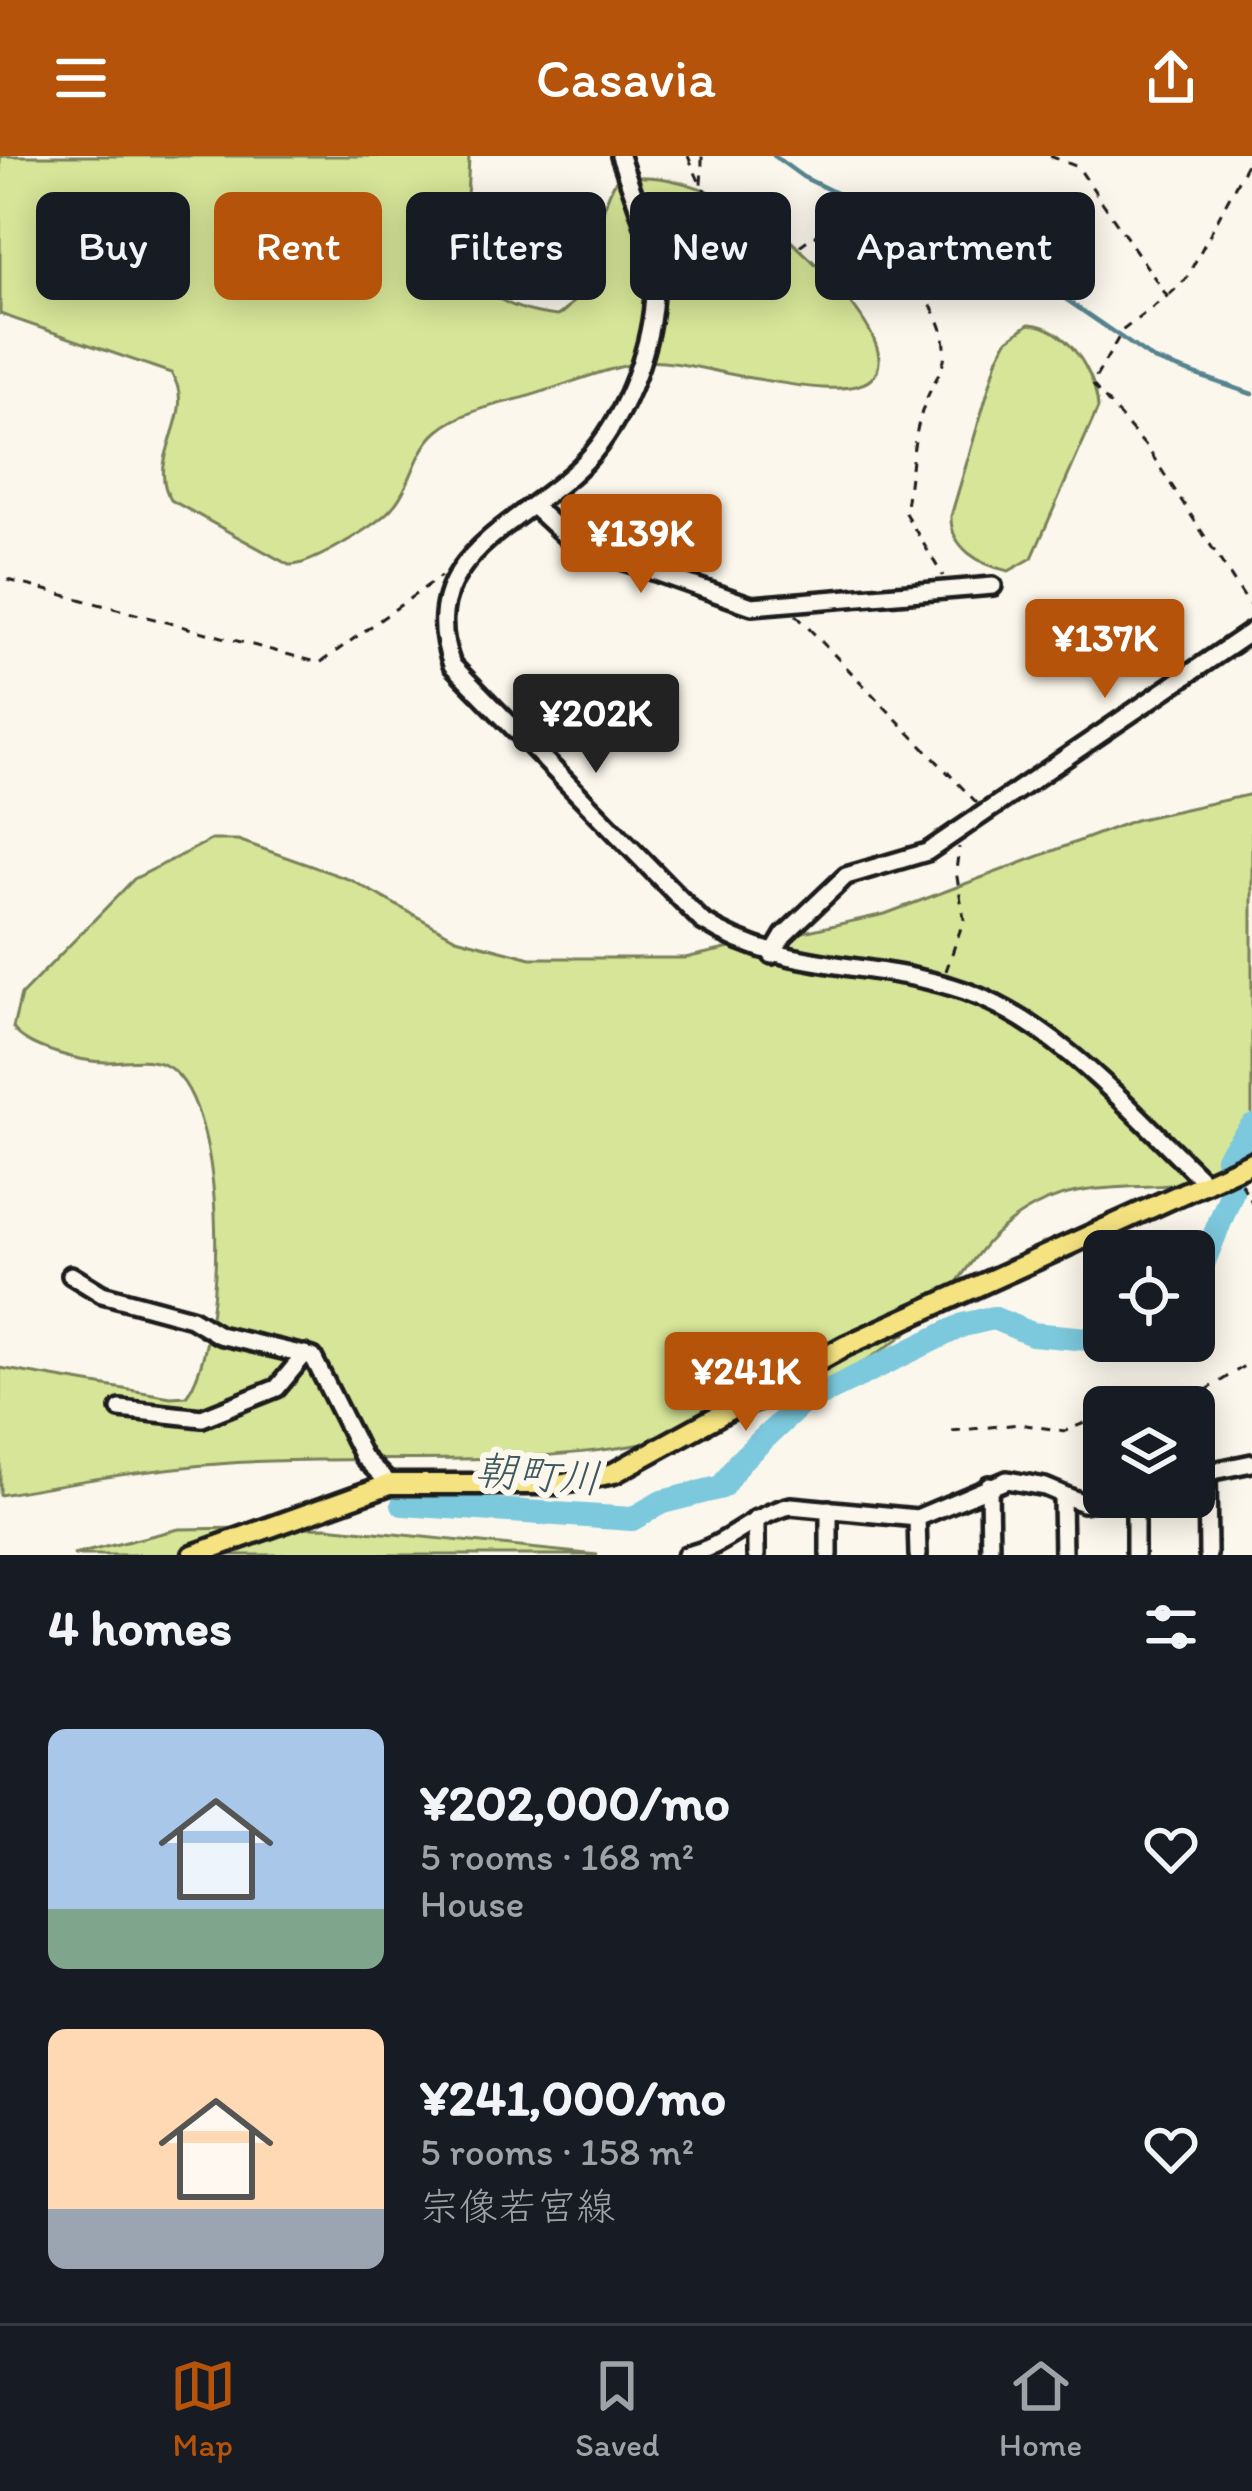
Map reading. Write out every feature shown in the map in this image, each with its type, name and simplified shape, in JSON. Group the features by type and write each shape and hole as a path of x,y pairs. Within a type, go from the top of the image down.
{"main road":[{"path":"193,1555 390,1484 559,1484 614,1473 845,1346 1243,1166"}],"street":[{"path":"620,156 632,192"},
{"path":"654,300 620,411 593,452 467,558 445,601 445,645 452,664 702,921 739,944 772,955 942,984 1004,1010 1067,1052 1207,1184"},
{"path":"533,506 555,530 615,561 752,606 992,586"},
{"path":"772,955 784,935 845,875 904,863 964,828 1252,631"},
{"path":"71,1275 102,1294 191,1318 219,1335 304,1354 321,1365 363,1457 390,1484"},
{"path":"120,1409 202,1418 277,1388 304,1354"},
{"path":"1215,1470 1252,1463"},
{"path":"686,1555 711,1550 756,1519 791,1505 917,1518 989,1485 1028,1482 1083,1501"},
{"path":"989,1485 990,1555"},
{"path":"1062,1497 1063,1555"},
{"path":"829,1509 829,1555"},
{"path":"917,1518 918,1555"},
{"path":"1135,1518 1135,1555"},
{"path":"1205,1518 1208,1555"},
{"path":"756,1519 757,1555"}],"path":[{"path":"688,156 702,188 746,216 780,256 808,238 832,233 883,251 914,283 943,333 945,351 923,405 905,513 950,588"},
{"path":"701,192 702,156"},
{"path":"1050,156 1078,167 1167,296"},
{"path":"1251,156 1186,279 1123,330 1092,384 1148,449 1252,609"},
{"path":"8,580 320,663 467,558"},
{"path":"784,603 986,813"},
{"path":"942,984 964,920 956,872 964,828"},
{"path":"1243,1166 1252,1202"},
{"path":"1213,1386 1252,1361"},
{"path":"952,1431 1019,1424 1066,1431 1083,1424"}],"green space":[{"path":"0,156 469,156 467,192 406,192 406,300 502,300 557,316 574,300 606,300 608,197 616,180 650,177 711,192 630,192 630,300 791,300 791,241 815,263 815,300 848,300 874,341 879,363 871,379 860,385 828,388 676,363 637,363 474,411 430,439 398,500 383,516 327,552 289,565 171,500 164,468 179,405 171,373 0,314"},
{"path":"1029,324 1056,333 1077,354 1092,380 1098,408 1032,558 1009,571 961,546 951,516 998,357 1007,340"},
{"path":"1252,794 1252,1162 1201,1182 1088,1190 1034,1207 1001,1229 940,1303 880,1351 813,1390 680,1437 546,1456 202,1465 0,1495 0,1368 186,1396 200,1369 209,1329 215,1280 212,1176 189,1091 163,1064 69,1057 30,1042 13,1028 21,995 134,879 211,840 238,840 351,880 456,938 531,958 685,958 885,914 1135,820"},
{"path":"326,1527 598,1555 73,1555 179,1529"}],"waterway":[{"path":"774,156 803,177 873,211 972,236 1018,290 1061,296 1154,360 1252,394"},
{"name":"朝町川","path":"1215,1234 1232,1192 1227,1158 1252,1126"},
{"name":"朝町川","path":"403,1504 632,1519 662,1502 722,1487 739,1462 801,1404 963,1325 993,1318 1032,1334 1083,1339"}]}
